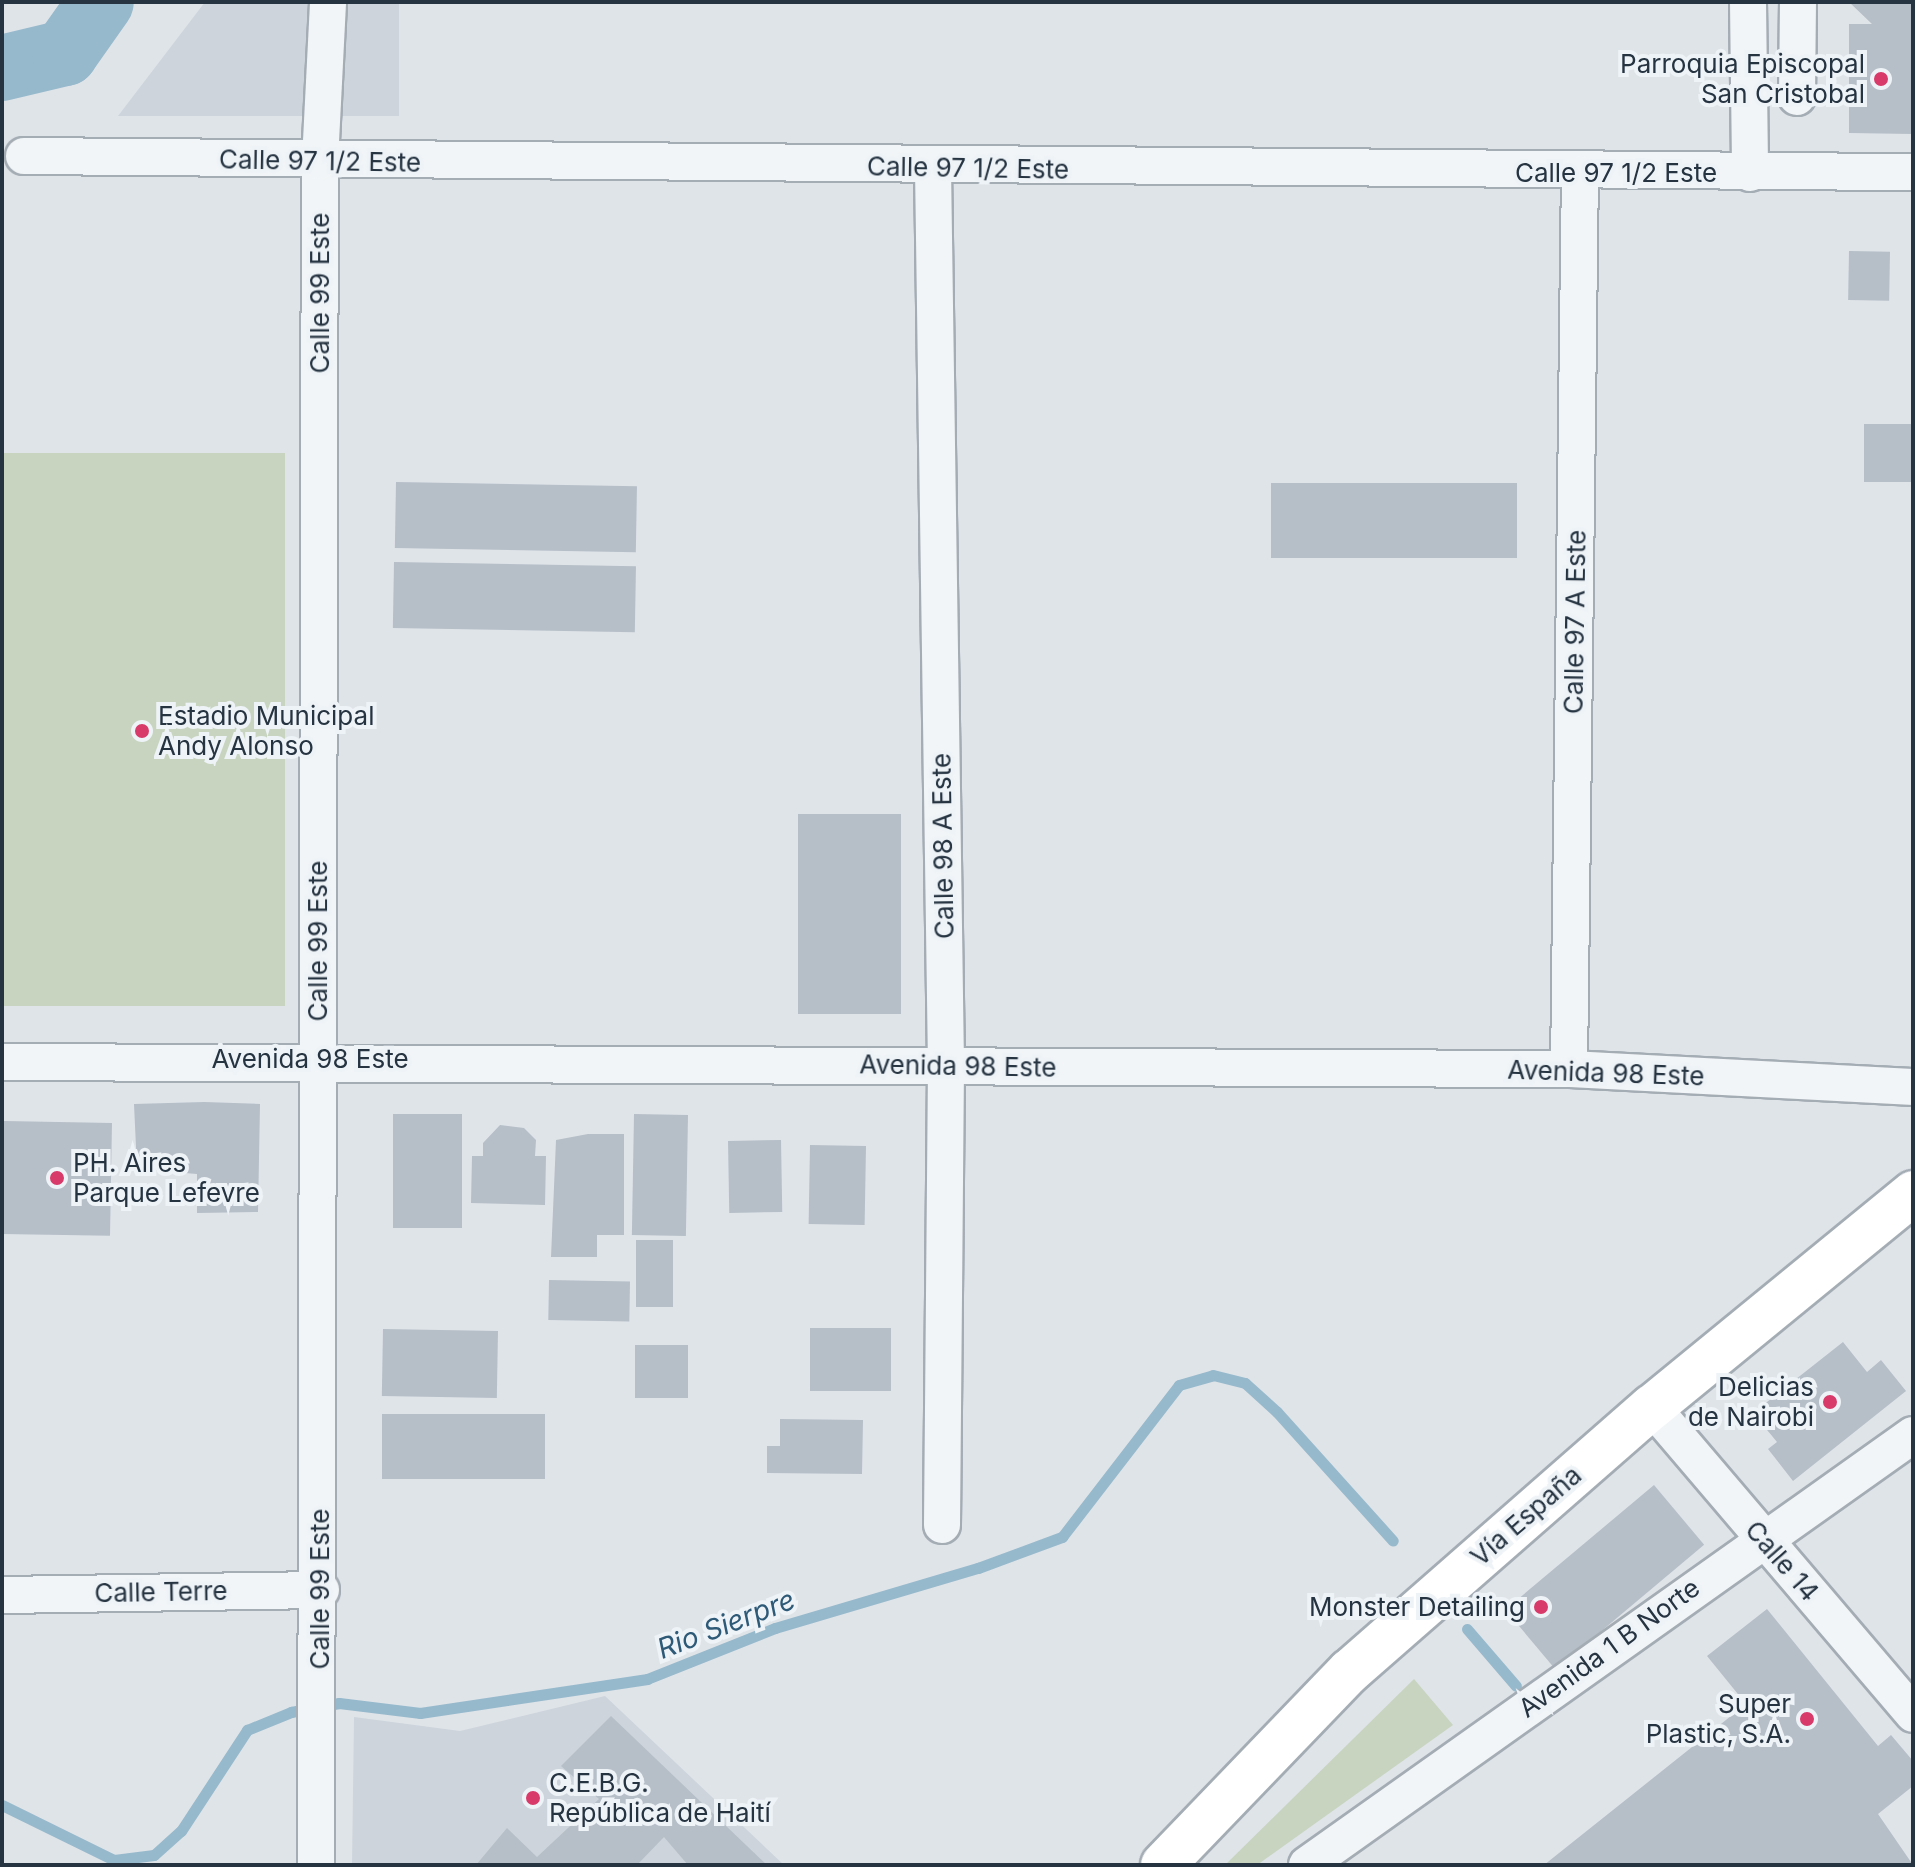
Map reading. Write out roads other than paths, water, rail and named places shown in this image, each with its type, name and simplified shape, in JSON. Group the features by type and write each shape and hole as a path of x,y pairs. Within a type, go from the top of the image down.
{"main road":[{"name":"Vía España","path":"1163,1865 1350,1671 1652,1407 1913,1193"}],"street":[{"name":"Calle 99 Este","path":"316,1865 321,1590 318,1058 320,161 328,2"},
{"path":"1748,2 1750,173"},
{"path":"1797,97 1798,2"},
{"name":"Calle 97 1/2 Este","path":"24,156 1580,174 1913,172"},
{"name":"Calle 98 A Este","path":"933,168 946,1066 942,1525"},
{"name":"Calle 97 A Este","path":"1569,1069 1580,174"},
{"name":"Avenida 98 Este","path":"2,1062 318,1058 946,1066 1569,1069 1913,1087"},
{"name":"Calle 14","path":"1652,1407 1913,1714"},
{"name":"Avenida 1 B Norte","path":"1307,1865 1762,1538 1913,1435"},
{"name":"Calle Terre","path":"2,1595 321,1590"}],"waterway":[{"path":"2,68 65,53 101,2"},
{"name":"Rio Sierpre","path":"2,1805 114,1860 154,1855 181,1831 247,1730 291,1712 339,1703 420,1713 647,1679 775,1628 978,1568 1062,1537 1179,1385 1213,1375 1245,1383 1277,1412 1393,1541"},
{"name":"Rio Sierpre","path":"1467,1629 1516,1686"}],"place":[{"name":"Parroquia Episcopal San Cristobal","path":"1881,79"},
{"name":"Estadio Municipal Andy Alonso","path":"142,731"},
{"name":"PH. Aires Parque Lefevre","path":"57,1178"},
{"name":"Delicias de Nairobi","path":"1830,1402"},
{"name":"Monster Detailing","path":"1541,1607"},
{"name":"Super Plastic, S.A.","path":"1807,1719"},
{"name":"C.E.B.G. República de Haití","path":"533,1798"}]}
